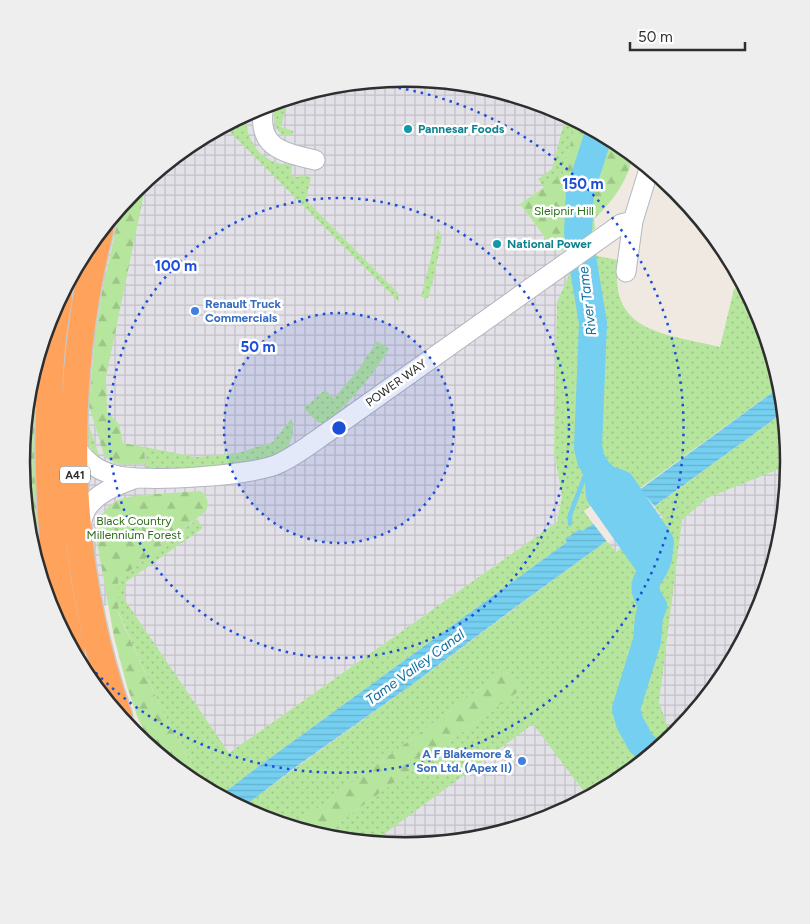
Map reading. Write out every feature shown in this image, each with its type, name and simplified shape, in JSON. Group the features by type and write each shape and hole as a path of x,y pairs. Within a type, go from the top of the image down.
{"highway":[{"name":"A41","path":"96,249 85,305 78,356 75,447 78,530 93,620 112,695"},
{"name":"A41","path":"55,327 49,378 48,459 52,530 67,623"}],"street":[{"path":"262,116 264,132 269,142 280,150 315,160"},
{"path":"626,272 633,221 648,176"},
{"name":"POWER WAY","path":"75,447 88,463 116,476 134,479 244,473 279,464 328,432 621,224 633,221"},
{"name":"POWER WAY","path":"78,530 87,507 100,495 114,486 134,479"}],"shaded area":[{"path":"405,87 454,90 478,94 526,107 574,128 563,174 520,204 555,251 561,251 567,247 569,275 557,302 554,452 562,496 557,522 229,753 124,600 64,618 50,583 37,535 33,511 30,462 33,413 37,389 50,341 59,318 80,274 93,254 107,234 140,197 177,164 218,137 239,126 284,107 332,94 356,90"},
{"path":"776,404 780,462 777,511 767,559 751,606 730,650 703,690 670,727 633,760 592,787 549,808 502,824 454,834 405,837 356,834 332,830 284,817 236,797"}],"green space":[{"path":"286,106 281,127 294,131 291,135 284,136 277,129 274,121 274,112"},
{"path":"246,123 249,135 260,153 272,161 292,166 291,176 311,177 306,200 398,293 399,302 229,131"},
{"path":"564,123 574,128 563,174 544,188 538,179 552,169"},
{"name":"Sleipnir Hill","path":"574,128 631,163 618,190 594,219 595,229 561,251 555,251 520,204 563,174"},
{"path":"144,193 106,377 107,411 119,424 123,443 144,447 145,464 117,464 104,455 89,406 95,337 102,292 118,221"},
{"path":"438,229 442,236 434,277 428,298 421,297"},
{"path":"596,250 597,256 618,260 617,284 622,303 631,316 645,326 661,333 720,347 734,289 736,287 760,341 773,392 639,489 630,477 584,511 593,524 582,532 580,529 566,540 567,542 226,791 195,773 163,713 118,611 118,580 197,519 203,528 126,582 124,599 229,753 557,522 562,496 554,452 557,302 570,269"},
{"path":"377,341 389,349 376,369 328,422 324,424 316,421 304,408 325,390 334,398 359,369"},
{"path":"42,370 49,580 37,535 33,511 30,462 33,413"},
{"path":"85,414 102,464 87,443"},
{"path":"777,417 780,469 707,498 682,520 659,702 669,728 633,760 584,791 533,724 381,836 330,829 524,687 504,671 299,822 249,803 607,541 616,552 663,517 654,507"},
{"path":"291,419 293,432 290,442 285,450 277,456 253,462 223,466 146,470 144,447 196,457 238,453 273,442"},
{"name":"Black Country Millennium Forest","path":"200,491 207,500 206,511 118,580 118,612 163,713 195,773 177,760 144,731 127,686 114,637 97,542 98,528 101,517 107,508 123,499 144,495"},
{"path":"504,671 524,687 330,829 299,822"}],"water":[{"name":"Tame Valley Canal","path":"773,392 777,417 414,683 294,768 249,803 226,791 567,542 565,539 580,529 582,531"}],"pier":[{"path":"638,487 656,508 608,543 592,522"}],"waterway":[{"name":"River Tame","path":"597,140 580,192 578,233 593,323 588,447 591,460 598,471 606,479 621,484 660,542 658,558 646,585 646,591 653,606 649,617 647,641 626,709 630,723 641,743 647,748"},
{"path":"570,524 570,515 591,460"},
{"name":"River Tame","path":"598,471 600,495 652,569"}],"place":[{"name":"Pannesar Foods","path":"408,129"},
{"name":"National Power","path":"497,244"},
{"name":"Renault Truck Commercials","path":"195,311"},
{"name":"A F Blakemore & Son Ltd. (Apex II)","path":"522,761"}]}
